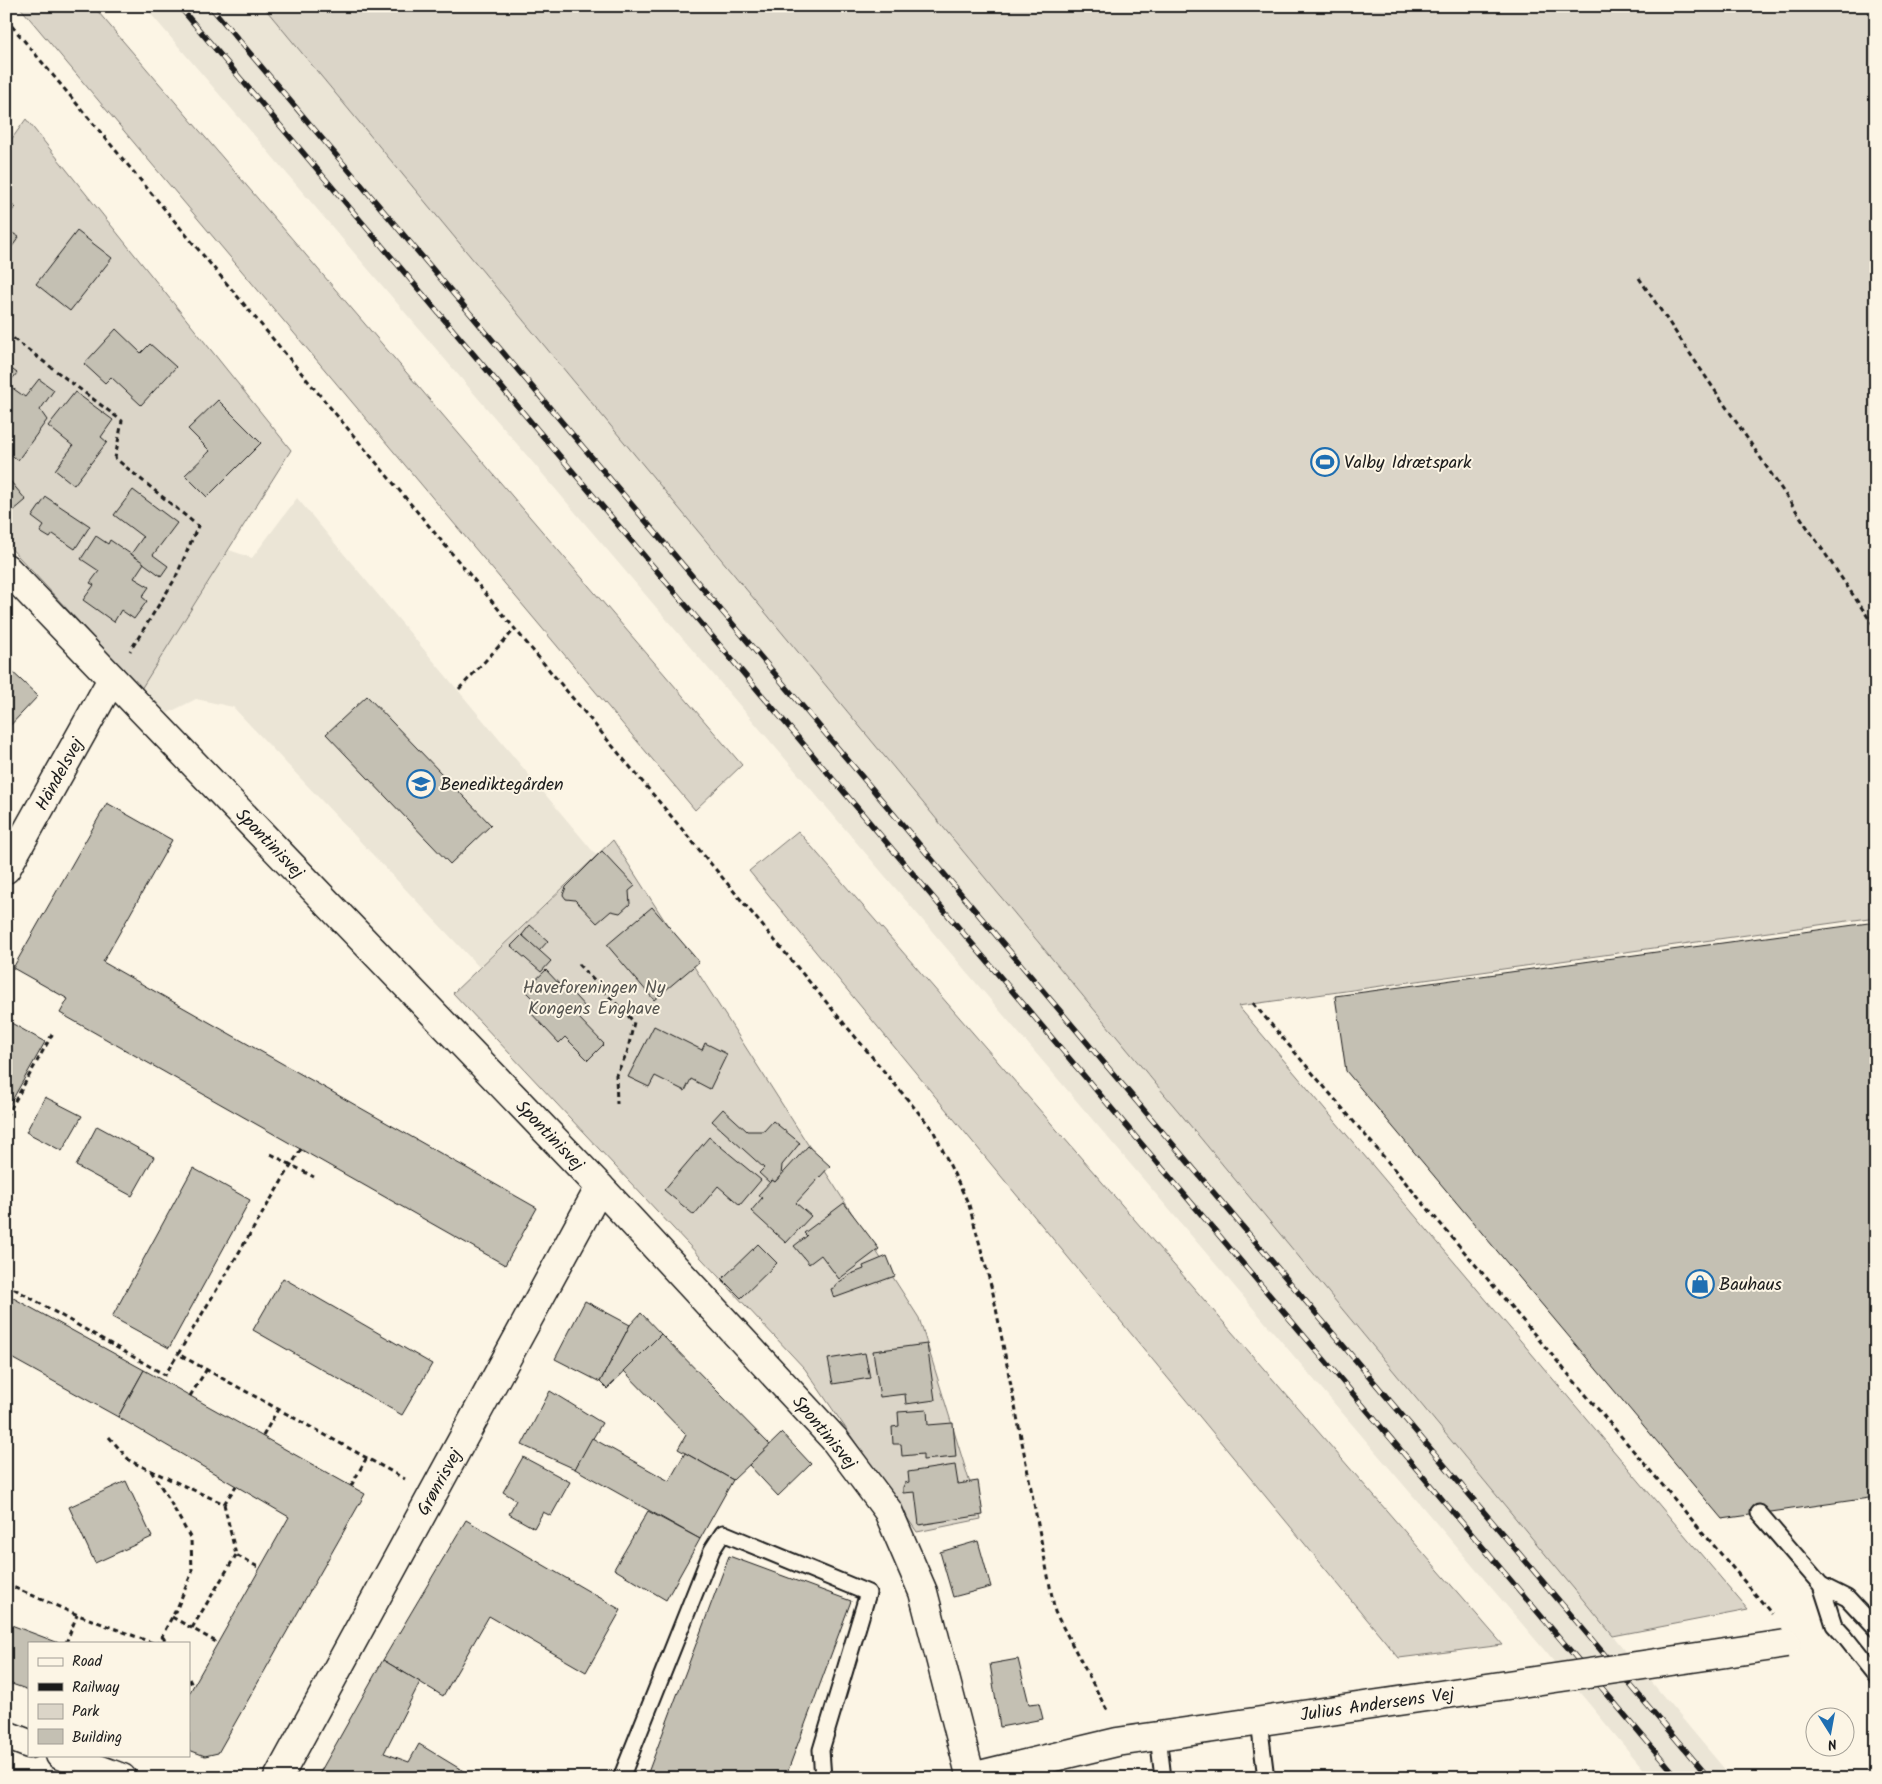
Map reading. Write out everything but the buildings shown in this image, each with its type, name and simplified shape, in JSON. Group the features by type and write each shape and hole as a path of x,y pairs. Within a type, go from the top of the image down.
{"street":[{"name":"Spontinisvej","path":"6,568 600,1187 834,1439 888,1511 923,1592 971,1778"},
{"name":"Händelsvej","path":"6,869 112,679"},
{"name":"Grønrisvej","path":"278,1778 600,1187"},
{"name":"Julius Andersens Vej","path":"971,1778 1117,1742 1786,1644"},
{"path":"6,1735 28,1744"},
{"path":"63,1756 122,1778"}],"lane":[{"path":"1759,1513 1820,1585 1834,1625 1876,1676"},
{"path":"621,1778 712,1550 723,1533 868,1593 821,1750 823,1778"},
{"path":"1820,1585 1847,1598 1876,1630"},
{"path":"1259,1722 1266,1778"},
{"path":"1158,1736 1163,1778"}],"path":[{"path":"6,19 933,1130 969,1205 993,1293 1055,1612 1114,1723 1117,1742"},
{"path":"1639,278 1876,629"},
{"path":"6,333 122,420 115,458 198,526 176,579 112,679"},
{"path":"459,689 515,629"},
{"path":"578,964 634,1022 627,1053 616,1075 617,1104"},
{"path":"1253,1003 1772,1615"},
{"path":"6,1117 54,1031"},
{"path":"6,1284 165,1375 301,1149"},
{"path":"271,1154 314,1178"},
{"path":"178,1354 395,1474"},
{"path":"190,1396 207,1369"},
{"path":"263,1436 278,1409"},
{"path":"109,1437 130,1461 224,1504"},
{"path":"351,1486 367,1457"},
{"path":"150,1470 191,1539 192,1572 159,1642"},
{"path":"192,1628 236,1555 224,1504 236,1486"},
{"path":"236,1555 260,1568"},
{"path":"6,1584 150,1642"},
{"path":"66,1642 77,1614"},
{"path":"172,1617 218,1644"},
{"path":"162,1636 166,1642"},
{"path":"190,1681 193,1687"}],"shaded area":[{"path":"144,6 263,6 1732,1778 1651,1778 1540,1645"},
{"name":"Benediktegården","path":"297,498 596,855 479,967 233,707 196,699 168,713 128,678 209,543 252,558"}],"green space":[{"path":"19,6 93,6 742,765 695,810"},
{"name":"Valby Idrætspark","path":"263,6 1876,6 1876,917 1238,1006 1748,1610 1613,1636"},
{"path":"26,119 291,450 141,689 6,543 6,147"},
{"path":"798,831 1503,1645 1399,1658 749,871"},
{"name":"Haveforeningen Ny Kongens Enghave","path":"613,840 919,1318 981,1519 917,1532 805,1369 453,993"}],"railway":[{"path":"179,6 1678,1778"},
{"path":"210,6 1709,1778"}],"place":[{"name":"Valby Idrætspark","path":"1325,462"},
{"name":"Benediktegården","path":"421,784"},
{"name":"Bauhaus","path":"1700,1284"}]}
